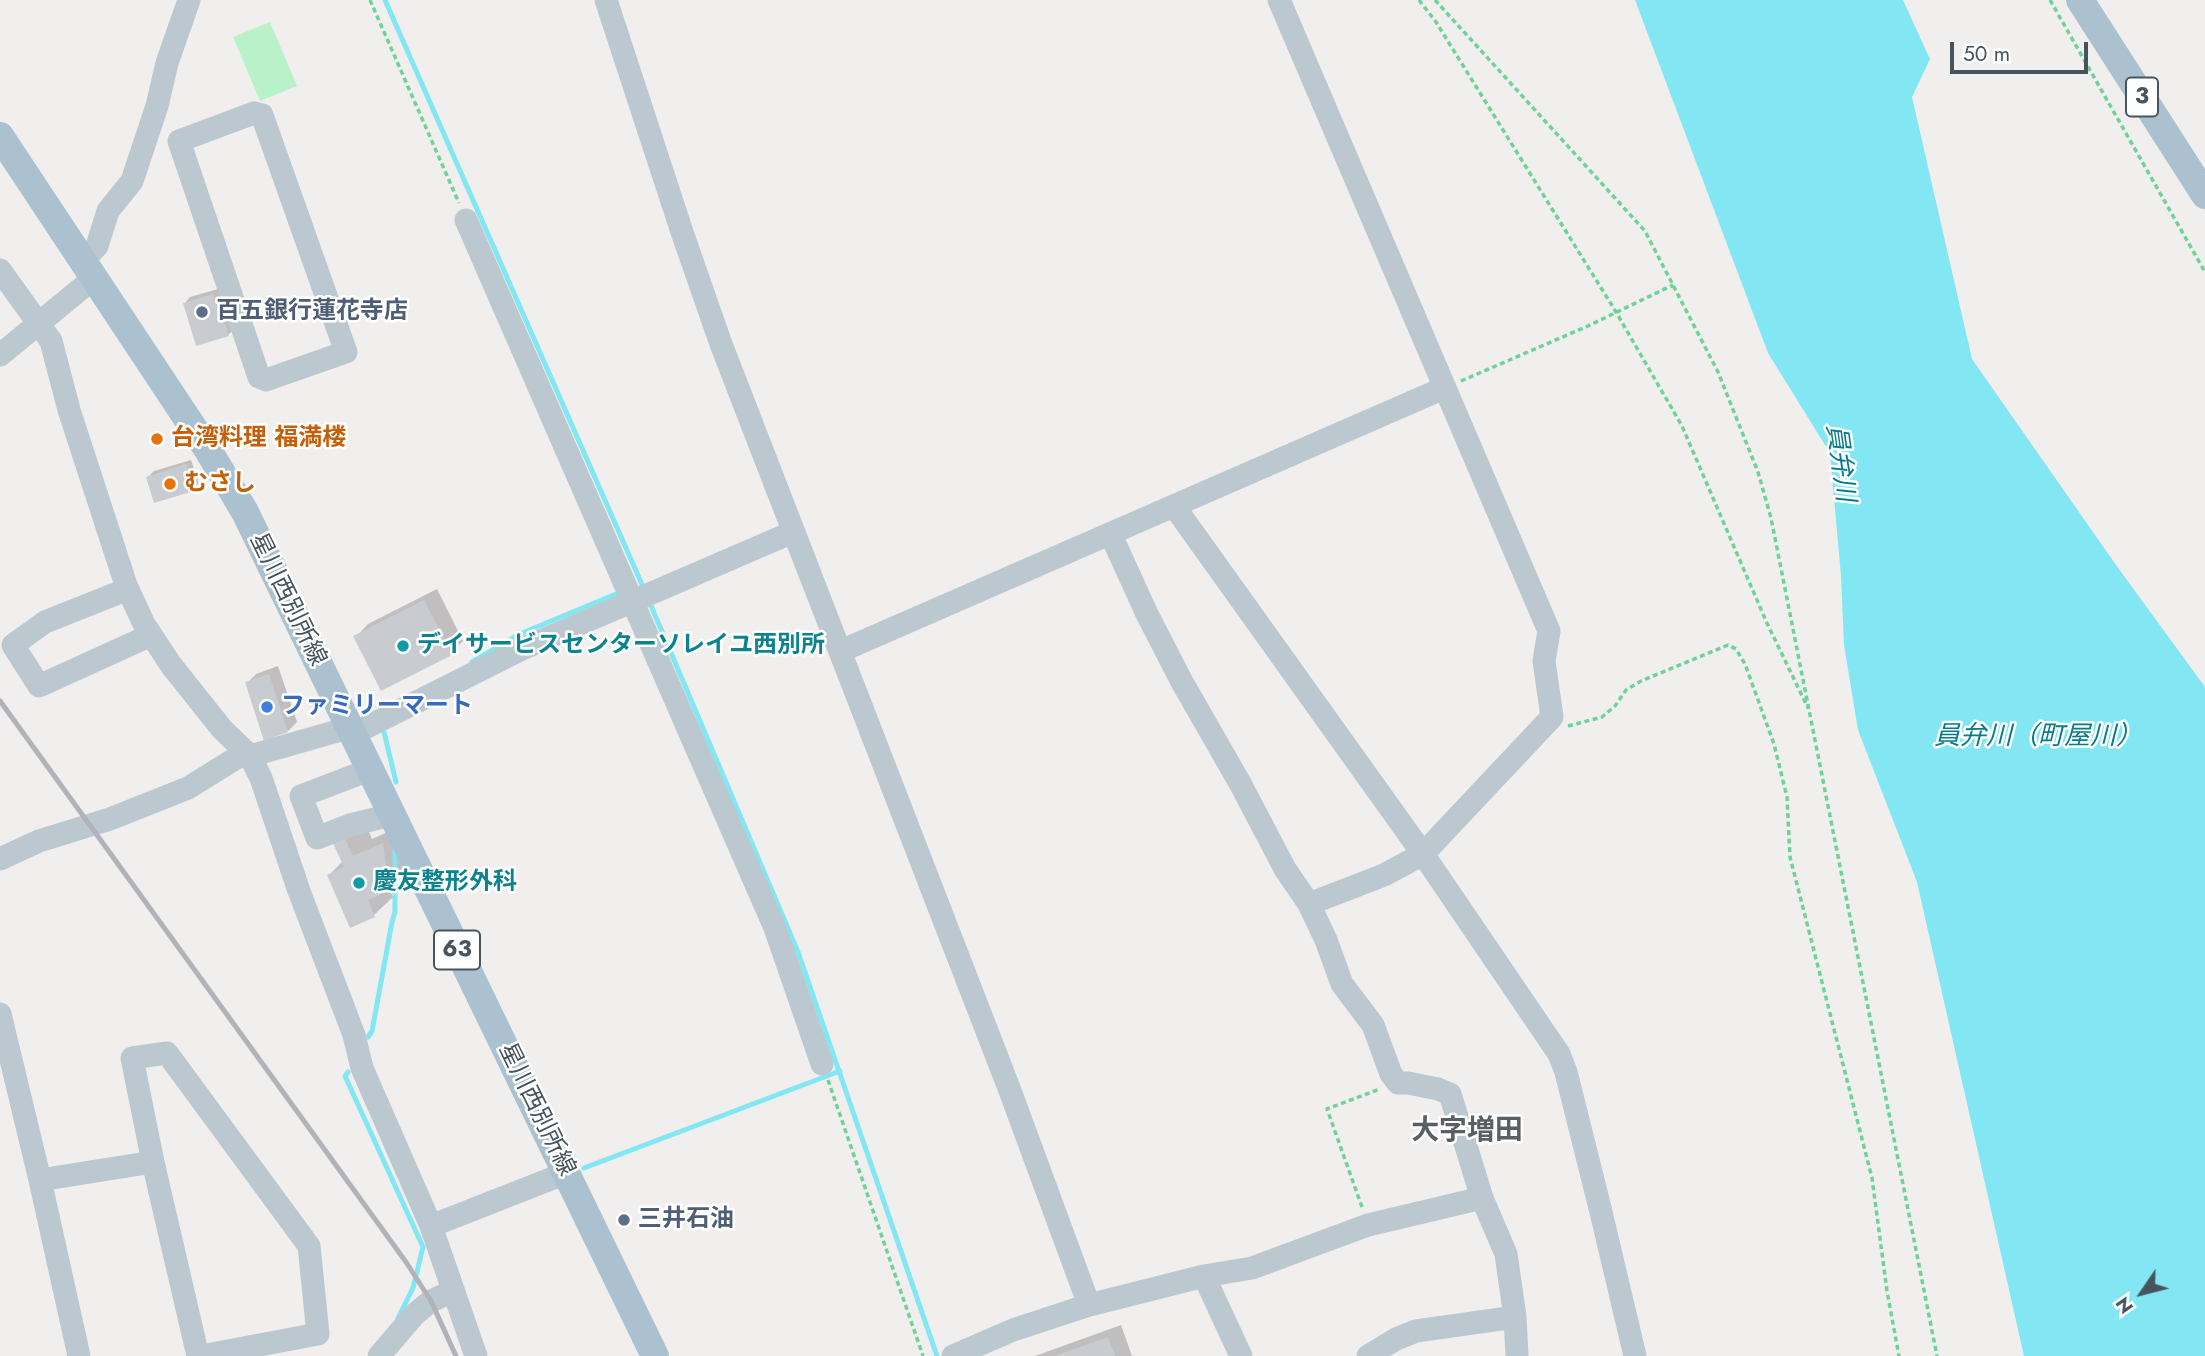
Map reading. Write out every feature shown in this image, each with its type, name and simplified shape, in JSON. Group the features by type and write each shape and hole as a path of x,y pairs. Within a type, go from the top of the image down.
{"main road":[{"name":"3","path":"2080,0 2205,195"},
{"name":"星川西別所線","path":"0,136 208,450 245,512 655,1356"}],"street":[{"path":"0,355 39,325 89,269 108,211 132,181 189,0"},
{"path":"606,0 721,344 1089,1305"},
{"path":"1279,0 1549,631 1544,661 1552,717 1423,854 1384,875 1308,904"},
{"path":"156,106 178,141 259,377 266,380 346,352 262,115 254,113 178,141"},
{"path":"466,220 775,928 822,1065"},
{"path":"0,270 51,341 69,410 128,589 150,635 222,729 248,754 261,778 354,1035 362,1068 431,1226 476,1356"},
{"path":"841,652 1444,388"},
{"path":"1174,506 1423,854 1559,1054 1595,1186 1635,1356"},
{"path":"0,859 39,841 110,819 188,788 248,754 350,732 522,649 793,532"},
{"path":"1111,535 1182,682 1285,869 1308,904 1326,940 1342,984 1373,1025 1387,1065 1398,1083 1438,1089 1450,1094 1482,1198 1506,1254 1515,1317 1517,1356"},
{"path":"128,589 45,622 13,645 39,686 150,635"},
{"path":"317,838 301,796 369,770"},
{"path":"288,856 317,838 350,825 391,815"},
{"path":"0,1014 79,1356"},
{"path":"167,1053 309,1246 318,1334 199,1356 153,1162 132,1058 167,1053"},
{"path":"40,1180 153,1162"},
{"path":"431,1226 566,1172"},
{"path":"953,1356 1013,1330 1089,1305 1204,1276 1252,1268 1368,1225 1482,1198"},
{"path":"1204,1276 1241,1356"},
{"path":"379,1356 415,1314 431,1301 453,1291"},
{"path":"1368,1356 1396,1339 1416,1331 1515,1317"}],"path":[{"path":"370,0 466,220"},
{"path":"1419,0 1436,22 1616,312 1682,426 1766,621 1810,713"},
{"path":"1435,0 1645,231 1718,372 1758,472 1771,518 1937,1356"},
{"path":"2050,0 2205,272"},
{"path":"1444,388 1673,285"},
{"path":"1541,728 1573,725 1602,718 1626,690 1641,681 1728,645 1736,649 1745,664 1774,744 1787,797 1790,857 1872,1178 1887,1291 1899,1356"},
{"path":"1368,1225 1327,1109 1398,1083"},
{"path":"830,1088 923,1356"}],"green space":[{"path":"270,22 297,86 260,101 233,37"}],"water":[{"name":"員弁川（町屋川）","path":"1635,0 1903,0 1930,59 1912,97 1972,359 2205,687 2205,1356 2024,1356 1917,882 1858,730 1844,645 1830,453 1768,353"}],"building":[{"name":"百五銀行蓮花寺店","path":"213,294 221,321 225,324 229,336 196,346 183,303"},
{"name":"むさし","path":"186,464 194,491 154,503 146,477"},
{"name":"デイサービスセンターソレイユ西別所","path":"424,600 452,655 381,691 353,636"},
{"name":"ファミリーマート","path":"269,674 288,732 264,741 245,682"},
{"name":"慶友整形外科","path":"342,832 353,856 383,843 389,891 368,900 375,917 350,928 327,875 344,867 330,837"},
{"path":"1108,1337 1115,1356 1055,1356"}],"waterway":[{"path":"385,0 644,589"},
{"path":"472,662 520,634 616,594"},
{"path":"649,601 798,952 937,1356"},
{"path":"384,732 396,782"},
{"path":"368,1037 372,1031 395,912 395,847"},
{"path":"584,1168 840,1071"},
{"path":"348,1072 345,1076 423,1247 413,1288 398,1318"}],"railway":[{"path":"0,701 406,1262 431,1301 456,1356"}],"place":[{"name":"百五銀行蓮花寺店","path":"202,312"},
{"name":"台湾料理 福満楼","path":"157,439"},
{"name":"むさし","path":"170,484"},
{"name":"デイサービスセンターソレイユ西別所","path":"403,646"},
{"name":"ファミリーマート","path":"267,707"},
{"name":"慶友整形外科","path":"359,883"},
{"name":"三井石油","path":"624,1220"}],"district":[{"name":"大字増田","path":"1467,1132"}],"water label":[{"name":"員弁川","path":"1839,463"}]}
